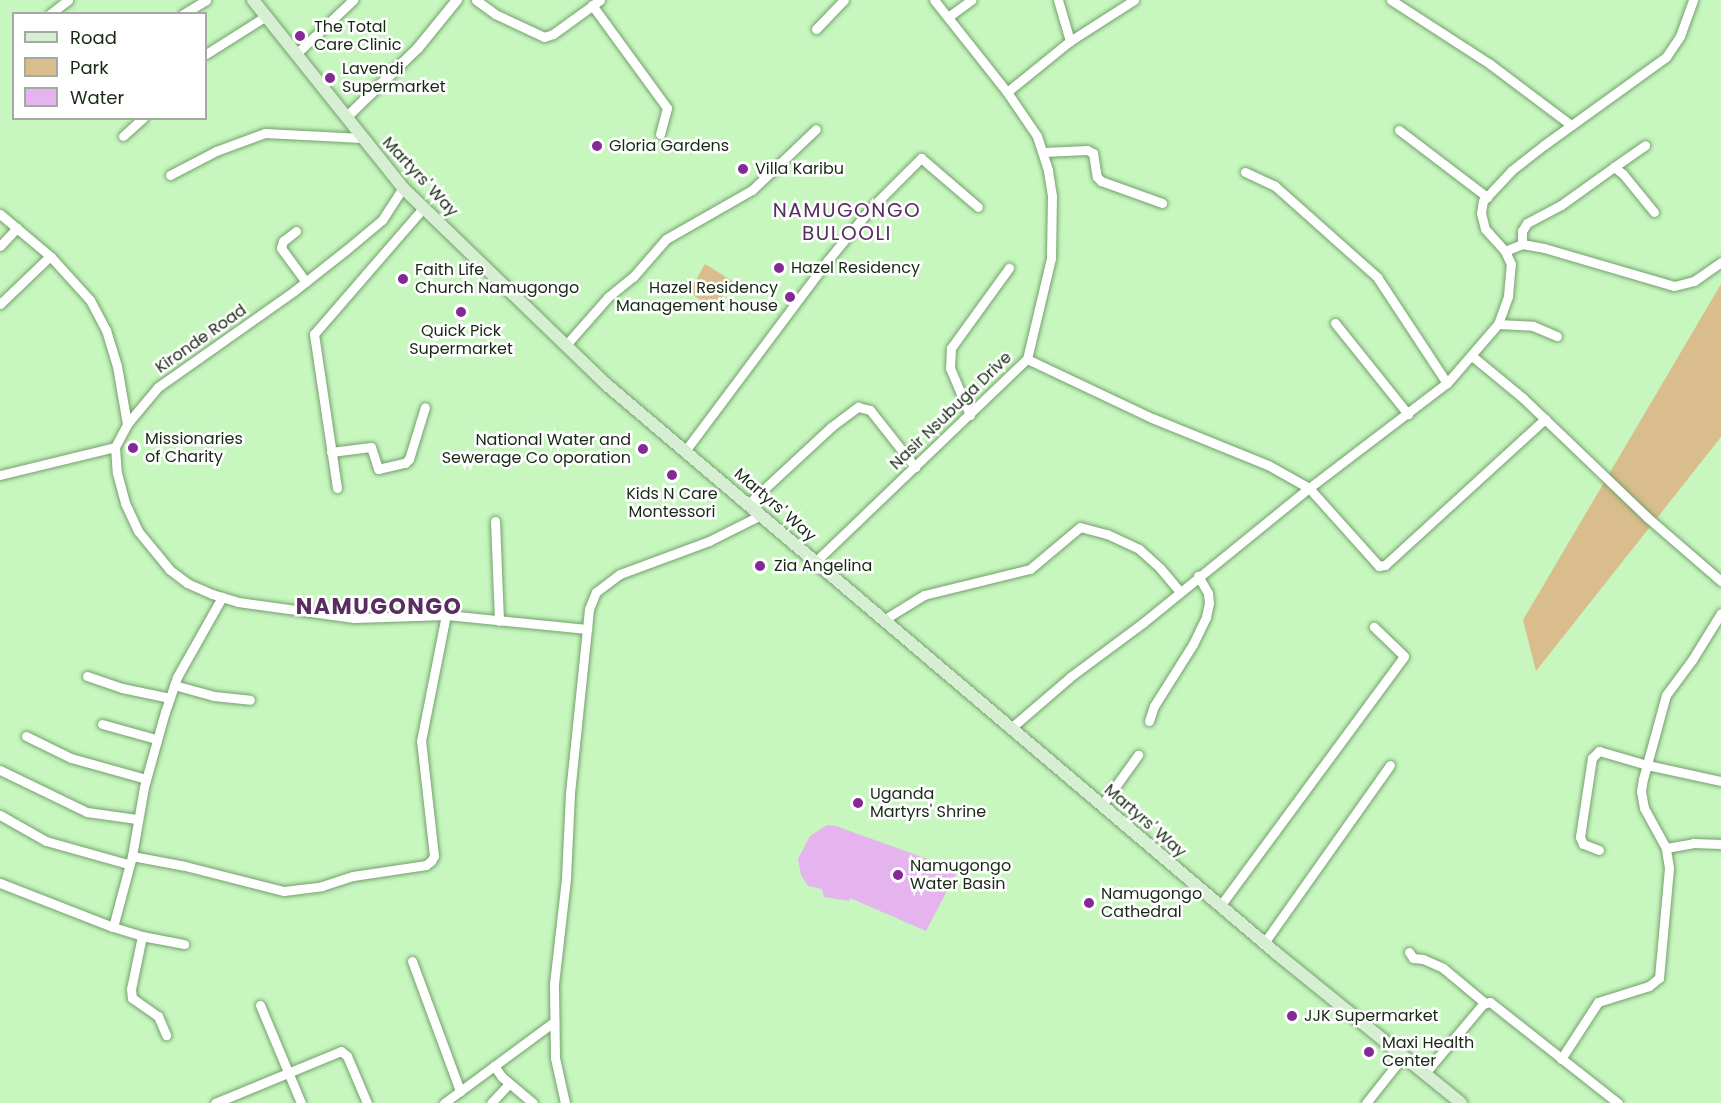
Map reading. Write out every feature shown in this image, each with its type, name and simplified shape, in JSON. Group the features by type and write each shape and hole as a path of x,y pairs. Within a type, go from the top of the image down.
{"main road":[{"name":"Martyrs' Way","path":"254,0 403,188 607,385 749,503 815,562 1264,943 1461,1103"}],"street":[{"path":"53,12 68,0"},
{"path":"186,12 206,0"},
{"path":"296,54 353,0"},
{"path":"347,117 418,48 457,0"},
{"path":"476,0 495,14 544,36 553,34 596,3 665,103 667,112 660,134"},
{"path":"816,29 844,0"},
{"name":"Nasir Nsubuga Drive","path":"815,562 1027,359 1053,244 1052,196 1043,152 1037,136 1007,92 934,0"},
{"path":"948,17 971,0"},
{"path":"1058,0 1070,41"},
{"path":"1007,92 1070,41 1134,0"},
{"path":"1391,0 1490,64 1571,125"},
{"path":"1011,728 1070,677 1309,488 1408,414 1447,382 1472,356 1498,324 1508,296 1511,277 1505,250 1485,228 1482,220 1481,208 1486,197 1512,170 1666,57 1680,36 1693,0"},
{"path":"207,53 266,16"},
{"path":"123,136 141,120"},
{"path":"566,346 608,297 633,278 666,239 752,190 816,129"},
{"path":"1399,130 1486,197"},
{"path":"170,175 216,151 265,133 362,138"},
{"path":"1522,244 1522,231 1527,223 1561,205 1645,145"},
{"path":"1043,152 1087,150 1093,153 1097,177 1101,181 1162,202"},
{"path":"685,450 828,260 869,210 921,158 978,207"},
{"path":"1614,167 1623,174 1654,212"},
{"path":"1245,171 1275,186 1377,277 1447,382"},
{"name":"Kironde Road","path":"115,447 127,424 158,387 306,282 382,220 403,188"},
{"path":"337,488 313,338 315,329 356,288 392,241 423,208"},
{"path":"0,214 50,256 90,300 106,330 117,366 127,424"},
{"path":"0,246 17,228"},
{"path":"296,231 283,241 281,248 306,282"},
{"path":"1505,250 1522,244 1674,286 1694,281 1721,262"},
{"path":"0,304 50,256"},
{"path":"970,415 950,368 949,357 955,340 1009,268"},
{"path":"1335,323 1408,414"},
{"path":"1498,324 1533,326 1557,336"},
{"path":"1472,356 1545,419 1647,518 1721,581"},
{"path":"1027,359 1152,418 1268,465 1309,488 1334,513 1371,560 1382,567 1545,419"},
{"path":"331,452 366,446 373,449 378,469 405,463 409,459 425,407"},
{"path":"749,503 831,427 858,407 870,410 915,466"},
{"path":"0,475 115,447 117,473 125,503 143,538 170,570 187,583 222,597 271,607 354,618 446,615 587,629"},
{"path":"565,1103 555,1058 554,984 566,878 570,794 592,599 610,580 717,538 761,515"},
{"path":"495,521 499,621"},
{"path":"885,620 924,595 1030,569 1080,527 1107,534 1139,549 1160,568 1180,592"},
{"path":"1149,721 1154,706 1193,644 1206,617 1209,603 1208,593 1198,576"},
{"path":"113,927 156,739 174,685 222,597"},
{"path":"1561,1059 1598,1002 1649,987 1659,978 1670,868 1666,848 1642,799 1647,765 1666,695 1692,660 1721,613"},
{"path":"0,815 46,841 130,860 185,866 284,891 322,886 353,876 426,865 434,856 421,741 446,615"},
{"path":"1220,906 1404,656 1374,627"},
{"path":"87,676 122,688 170,698"},
{"path":"174,685 214,696 250,700"},
{"path":"102,724 156,739"},
{"path":"26,736 71,758 146,779"},
{"path":"1599,850 1583,844 1580,837 1594,754 1604,752 1647,765 1721,781"},
{"path":"1102,805 1138,755"},
{"path":"1264,943 1390,765"},
{"path":"0,770 87,812 137,819"},
{"path":"1666,848 1693,843 1721,844"},
{"path":"0,883 113,927 142,936 184,944"},
{"path":"142,936 131,989 132,998 158,1016 166,1035"},
{"path":"1409,952 1413,958 1423,958 1443,968 1485,1003 1493,1003 1618,1103"},
{"path":"412,961 460,1091"},
{"path":"1425,1073 1485,1003"},
{"path":"260,1005 301,1103"},
{"path":"444,1103 554,1022"},
{"path":"215,1103 288,1071 343,1051 367,1103"},
{"path":"1366,1103 1404,1055"},
{"path":"494,1066 509,1084 534,1103"},
{"path":"491,1103 509,1084"}],"green space":[{"path":"705,264 734,282 713,309 689,292"},
{"path":"1721,284 1721,437 1536,671 1523,620"}],"water":[{"path":"827,825 836,826 958,870 926,931 850,898 849,901 824,897 822,889 808,886 801,875 798,859 810,836"}],"place":[{"name":"The Total Care Clinic","path":"300,36"},
{"name":"Lavendi Supermarket","path":"330,78"},
{"name":"Gloria Gardens","path":"597,146"},
{"name":"Villa Karibu","path":"743,169"},
{"name":"Hazel Residency","path":"779,268"},
{"name":"Faith Life Church Namugongo","path":"403,279"},
{"name":"Hazel Residency Management house","path":"790,297"},
{"name":"Quick Pick Supermarket","path":"461,312"},
{"name":"Missionaries of Charity","path":"133,448"},
{"name":"National Water and Sewerage Co oporation","path":"643,449"},
{"name":"Kids N Care Montessori","path":"672,475"},
{"name":"Zia Angelina","path":"760,566"},
{"name":"Uganda Martyrs' Shrine","path":"858,803"},
{"name":"Namugongo Water Basin","path":"898,875"},
{"name":"Namugongo Cathedral","path":"1089,903"},
{"name":"JJK Supermarket","path":"1292,1016"},
{"name":"Maxi Health Center","path":"1369,1052"}],"district":[{"name":"NAMUGONGO BULOOLI","path":"847,222"},
{"name":"NAMUGONGO","path":"379,607"}]}
